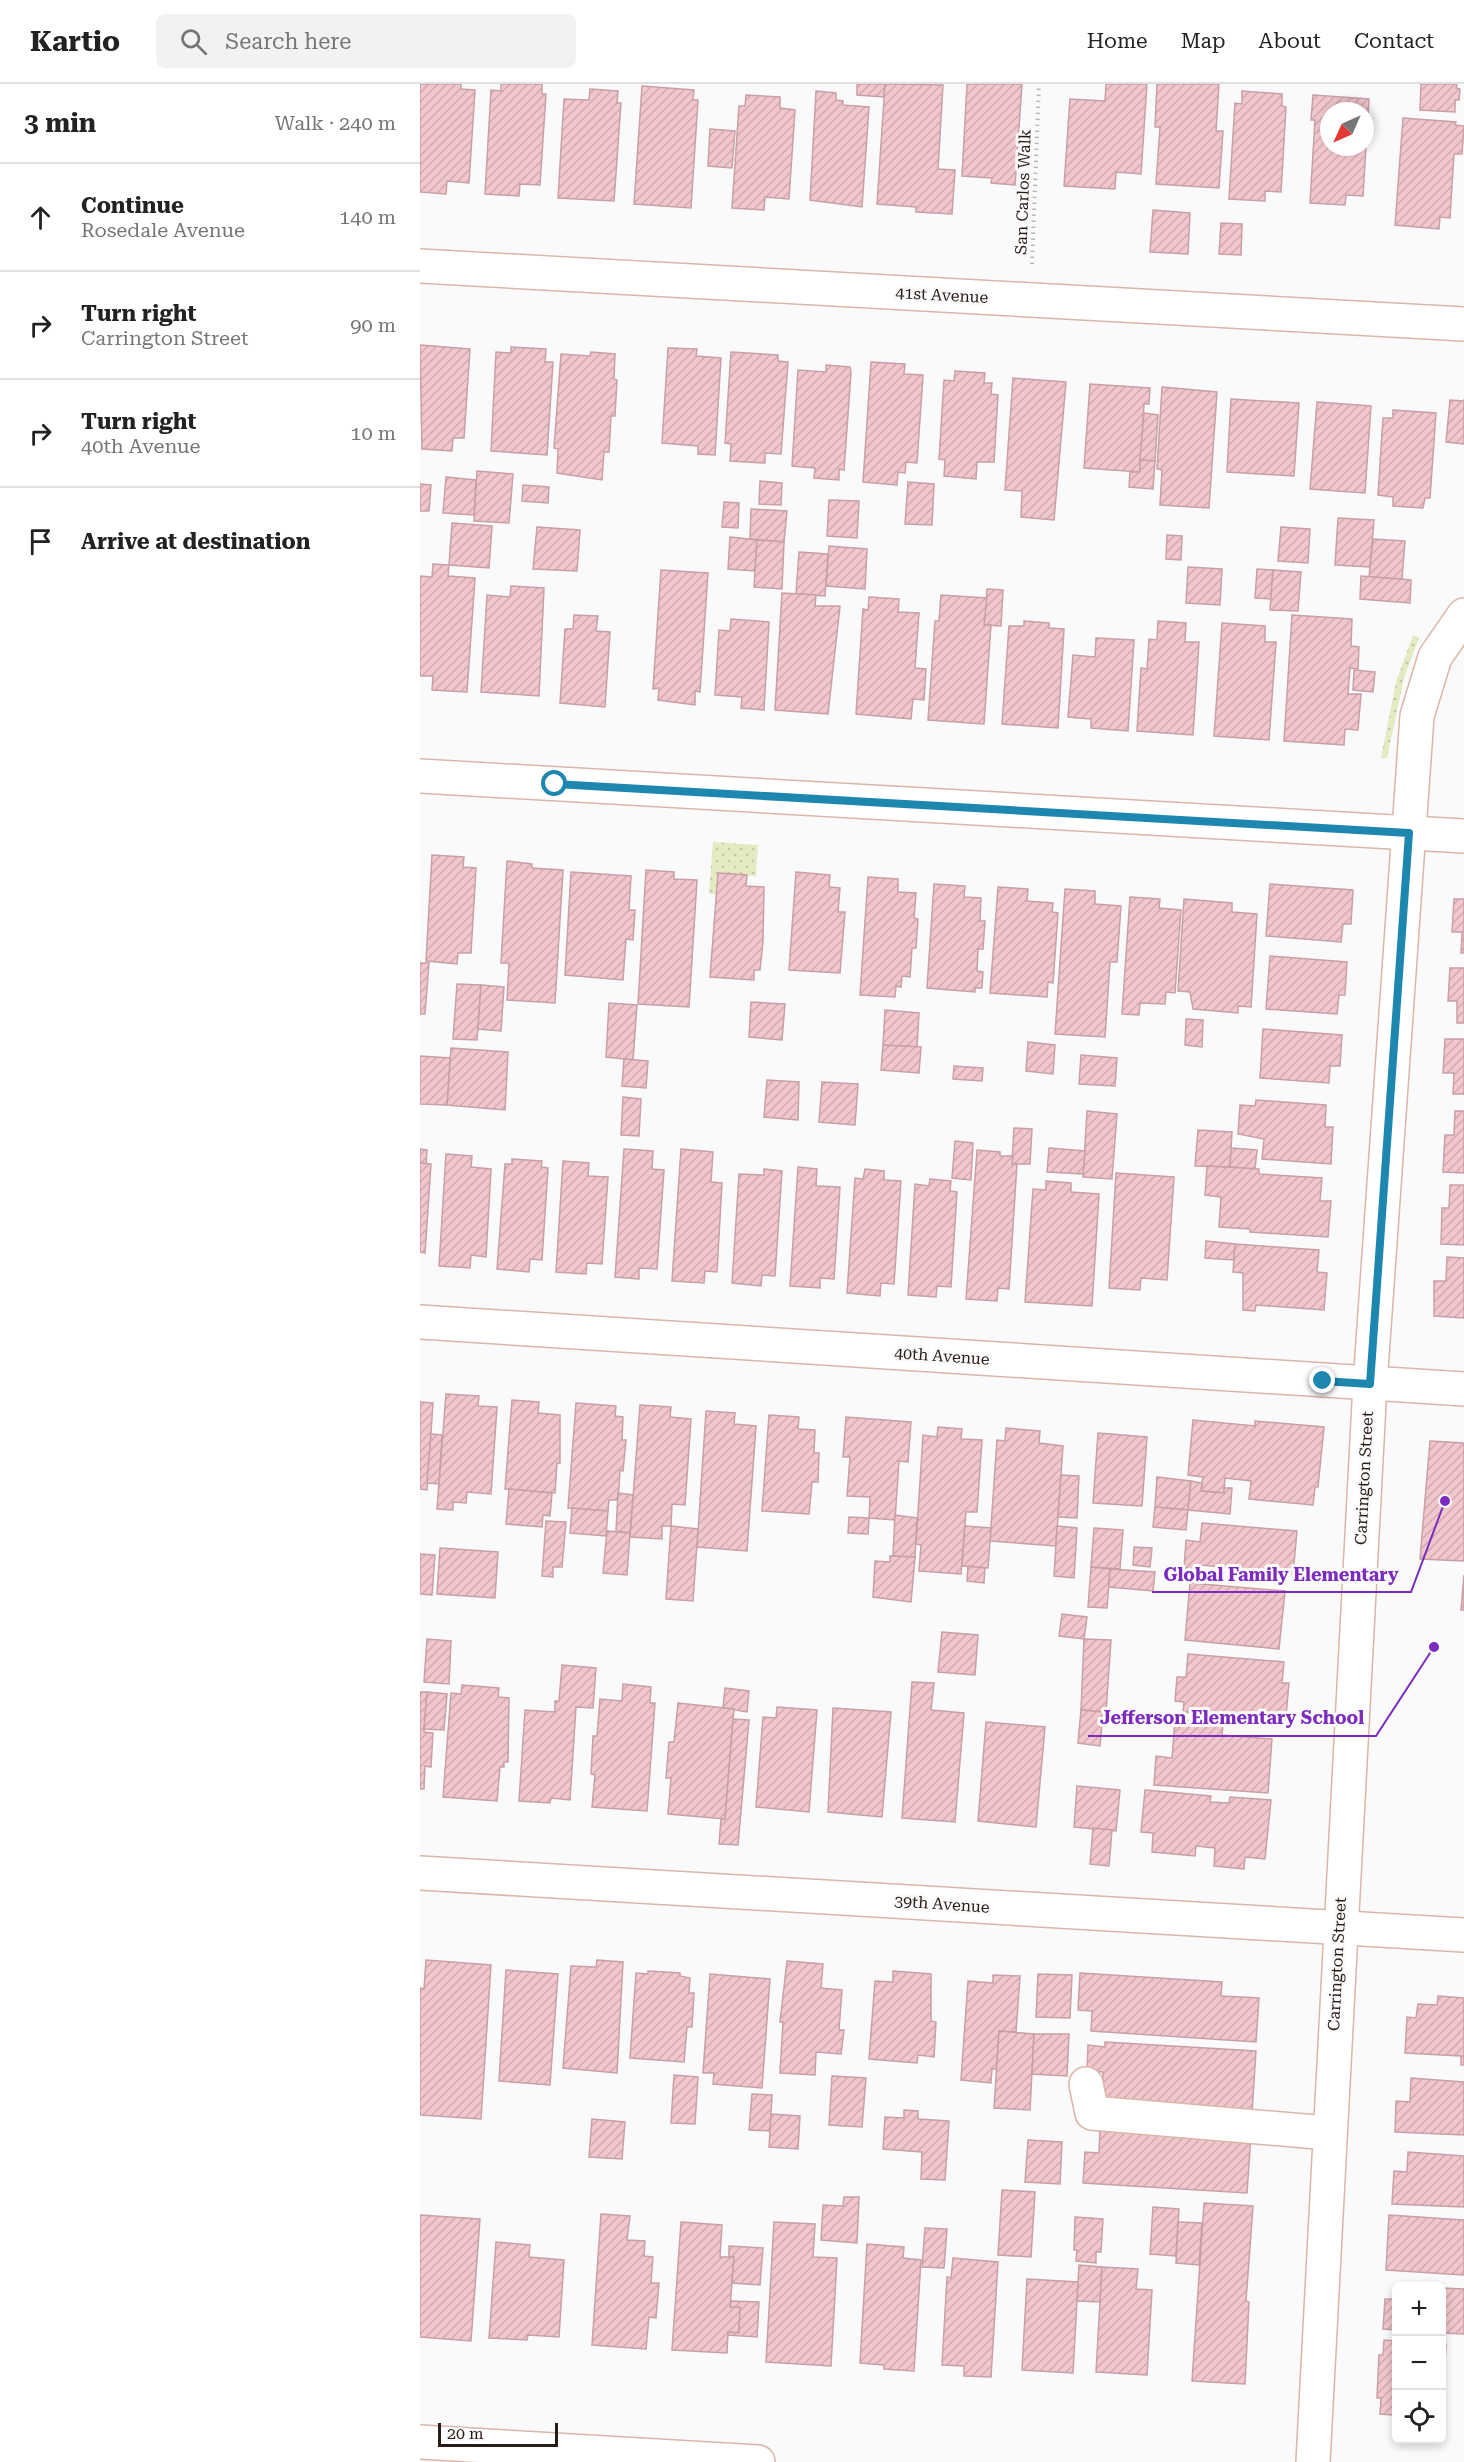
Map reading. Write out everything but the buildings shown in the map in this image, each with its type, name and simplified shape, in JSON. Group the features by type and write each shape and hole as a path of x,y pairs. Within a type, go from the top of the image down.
{"street":[{"name":"41st Avenue","path":"420,266 1464,324"},
{"name":"Carrington Street","path":"1313,2462 1339,1928 1370,1384 1417,716 1435,657 1464,615"},
{"path":"420,776 1464,836"},
{"name":"40th Avenue","path":"420,1322 1464,1389"},
{"name":"39th Avenue","path":"420,1872 1464,1935"},
{"path":"1086,2111 1329,2133"},
{"path":"420,2442 758,2462"}],"path":[{"name":"San Carlos Walk","path":"1031,300 1040,84"}],"green space":[{"path":"1413,635 1419,638 1404,678 1387,758 1381,758 1396,682"},
{"path":"713,842 758,845 756,876 718,873 716,895 709,893"}],"place":[{"name":"Global Family Elementary","path":"1445,1501"},
{"name":"Jefferson Elementary School","path":"1434,1647"}],"route":[{"path":"555,784 1409,833 1370,1384 1323,1381"}]}
